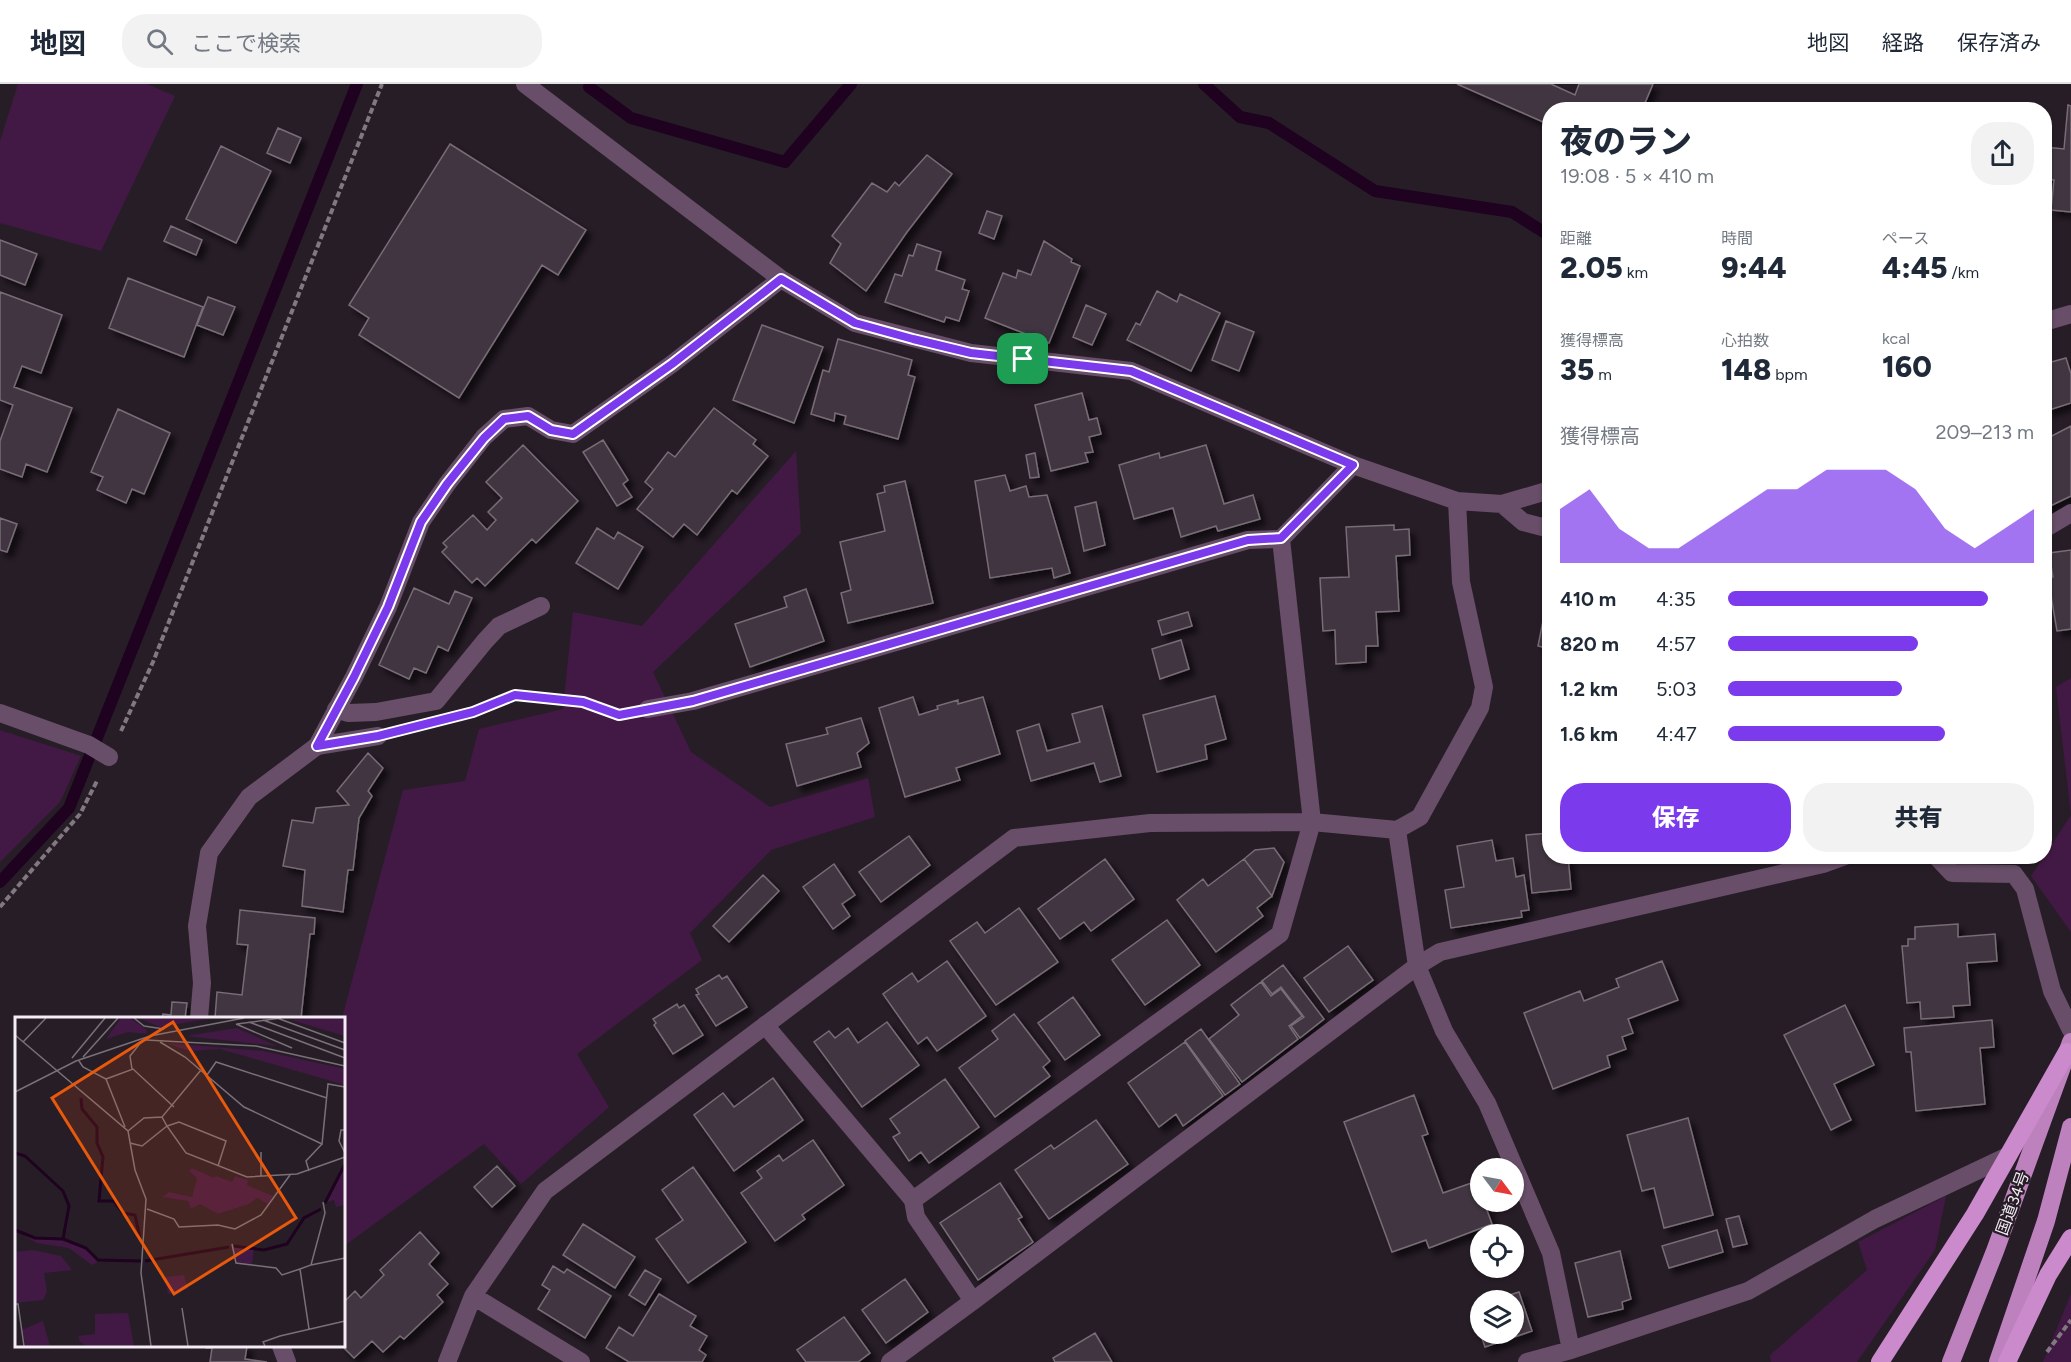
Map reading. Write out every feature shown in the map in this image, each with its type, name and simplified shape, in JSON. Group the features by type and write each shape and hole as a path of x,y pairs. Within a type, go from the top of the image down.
{"highway":[{"path":"1880,1362 1975,1214 2069,1047"},
{"name":"国道34号","path":"1951,1362 1995,1251 2069,1047"},
{"path":"1998,1362 2046,1221 2071,1127"},
{"path":"2007,1362 2048,1275 2071,1238"}],"street":[{"path":"525,84 781,279 855,323 971,353 1131,371 1353,465 1457,501 1502,504 1542,492"},
{"path":"199,1017 202,983 197,926 209,853 249,797 317,746 388,607 421,522 447,484 484,438 504,419 528,416 551,430 573,434 672,364 781,279"},
{"path":"2052,320 2071,314"},
{"path":"648,709 693,701 1248,540 1281,538 1353,465"},
{"path":"447,1362 473,1296 545,1191 1014,838 1150,823 1312,822 1397,830 1420,817 1480,708 1484,687 1461,582 1457,501"},
{"path":"1502,504 1523,522 1542,527"},
{"path":"2052,524 2071,513"},
{"path":"913,1200 1280,934 1312,822 1281,538"},
{"path":"336,709 348,713 375,712 436,700 499,626 541,606"},
{"path":"0,713 89,744 109,757"},
{"path":"317,746 378,736"},
{"path":"1397,830 1417,966 1443,1031 1487,1103 1551,1253 1571,1350"},
{"path":"890,1362 1417,966 1440,952 1823,864"},
{"path":"1944,864 1952,873 2014,874 2025,889 2052,991 2071,1030"},
{"path":"765,1025 913,1200 916,1217 973,1301"},
{"path":"1527,1362 1571,1350 1748,1291 1875,1220 2008,1156"},
{"path":"473,1296 581,1362"},
{"path":"281,1347 287,1362"}],"path":[{"path":"0,907 80,814 109,757 153,662 382,84"},
{"path":"452,717 473,712 515,695 583,702 619,715 648,709"},
{"path":"2045,1354 2071,1320"}],"shaded area":[{"path":"18,84 147,84 175,96 101,251 0,223 0,141"},
{"path":"796,451 801,533 653,672 691,752 770,807 868,778 875,817 771,850 690,933 702,960 577,1054 609,1107 521,1184 484,1144 345,1245 345,1017 342,1017 403,790 465,781 479,729 563,709 573,612 642,626"},
{"path":"2071,678 2071,815 2056,687"},
{"path":"0,730 81,756 60,802 0,862"},
{"path":"2071,815 2071,932 2031,876 2039,864 2052,864 2052,844"},
{"path":"1946,1196 1935,1250 1857,1362 1771,1362 1770,1355 1867,1270 1858,1242"},
{"path":"2071,1294 2071,1362 2043,1362"}],"building":[{"path":"1457,84 1551,84 1575,95 1579,84 1653,84 1645,102 1542,102 1542,121"},
{"path":"2068,105 2071,106 2071,212 2052,210 2054,180 2052,180 2052,148 2064,149"},
{"path":"278,128 301,138 290,163 267,153"},
{"path":"450,144 586,230 558,275 542,265 459,398 359,335 369,318 349,305"},
{"path":"221,146 271,171 236,243 186,219"},
{"path":"927,155 952,174 907,232 866,291 830,263 841,244 832,236 872,183 887,192 895,182 899,186"},
{"path":"987,211 1002,216 994,239 979,233"},
{"path":"171,226 202,240 196,255 164,241"},
{"path":"0,240 37,254 25,285 0,275"},
{"path":"1044,241 1072,259 1071,262 1080,266 1049,343 985,318 1003,273 1016,278 1018,270 1031,275"},
{"path":"917,244 941,252 936,270 965,280 962,289 969,291 959,321 946,317 944,322 885,302 895,274 902,276 909,255 913,256"},
{"path":"128,278 203,307 184,357 109,328"},
{"path":"1157,291 1177,302 1180,294 1220,313 1191,371 1127,340 1136,323 1140,325"},
{"path":"0,292 62,315 41,373 22,366 14,387 72,408 47,472 26,464 22,477 0,469 0,441 13,405 0,400"},
{"path":"208,297 235,307 223,335 197,325"},
{"path":"1086,305 1106,314 1092,345 1073,337"},
{"path":"1226,321 1254,332 1239,371 1212,360"},
{"path":"762,325 823,347 794,423 733,400"},
{"path":"838,339 912,360 908,375 915,377 898,439 844,424 846,416 835,413 834,421 811,414 823,370 829,372"},
{"path":"2066,358 2071,374 2071,403 2052,409 2052,362"},
{"path":"1082,393 1089,420 1097,418 1101,434 1089,437 1093,452 1085,453 1088,462 1051,471 1035,405"},
{"path":"714,408 756,440 753,444 768,456 737,494 732,490 697,535 684,524 673,537 637,509 653,489 645,482 668,452 675,457"},
{"path":"118,409 170,433 144,494 132,489 126,503 97,490 103,477 91,472"},
{"path":"2071,426 2071,496 2052,505 2052,436"},
{"path":"603,440 628,480 623,484 632,497 617,506 583,452"},
{"path":"523,445 578,501 536,543 532,539 485,586 477,578 472,583 442,552 447,547 443,543 473,515 487,530 496,520 488,512 502,498 486,482"},
{"path":"1206,445 1224,504 1253,495 1260,519 1218,531 1216,526 1181,537 1173,508 1134,519 1119,465 1159,453 1160,458"},
{"path":"1035,453 1039,477 1030,478 1026,455"},
{"path":"1005,475 1010,491 1026,486 1029,497 1047,495 1070,573 1054,578 1052,568 990,578 975,481"},
{"path":"905,481 933,603 848,623 841,593 851,590 840,542 885,531 877,494 885,492 884,486"},
{"path":"1096,502 1105,545 1084,551 1075,507"},
{"path":"0,518 17,524 7,552 0,550"},
{"path":"1394,525 1394,530 1409,529 1410,555 1396,556 1399,611 1376,612 1378,646 1366,646 1366,662 1336,664 1335,630 1323,631 1320,578 1349,577 1346,527"},
{"path":"597,528 614,539 618,532 643,547 618,589 576,563"},
{"path":"2071,550 2071,629 2057,631 2052,602 2052,553"},
{"path":"414,588 449,604 455,591 472,598 448,651 438,646 426,673 414,668 409,679 379,665"},
{"path":"806,589 824,641 750,667 735,624 787,607 784,597"},
{"path":"1188,612 1192,626 1162,635 1158,621"},
{"path":"1542,626 1542,647 1538,646"},
{"path":"1181,640 1189,669 1160,679 1152,649"},
{"path":"1215,696 1226,739 1205,745 1207,759 1157,772 1143,715"},
{"path":"913,697 919,715 938,709 937,706 958,700 958,704 983,697 1000,754 956,768 960,780 905,797 879,708"},
{"path":"1102,706 1121,776 1100,782 1094,763 1031,781 1017,731 1039,724 1047,751 1080,742 1072,714"},
{"path":"861,718 869,743 857,753 861,767 797,786 786,744 828,734 826,728"},
{"path":"368,753 383,768 368,791 372,796 359,818 353,870 348,870 343,912 302,906 305,870 283,866 292,820 313,823 316,808 349,805 337,791"},
{"path":"1542,834 1542,864 1569,864 1571,889 1532,893 1526,835"},
{"path":"909,836 930,865 881,902 859,872"},
{"path":"1492,840 1496,861 1513,858 1516,877 1524,875 1529,910 1521,911 1522,917 1451,928 1445,890 1464,887 1457,846"},
{"path":"1274,848 1284,862 1272,896 1244,859 1255,850"},
{"path":"1105,859 1134,899 1091,931 1084,922 1060,939 1038,909"},
{"path":"1244,859 1272,896 1257,908 1263,916 1216,952 1177,900 1203,879 1208,886"},
{"path":"834,864 855,895 842,904 850,916 833,929 803,887"},
{"path":"763,875 779,891 729,942 713,926"},
{"path":"1019,908 1058,962 996,1005 950,941 977,922 985,933"},
{"path":"240,910 315,918 314,934 310,934 301,1017 215,1017 217,992 242,995 248,945 237,944"},
{"path":"1167,920 1200,965 1145,1005 1112,960"},
{"path":"1958,924 1958,937 1995,934 1997,961 1967,963 1970,1005 1953,1006 1954,1017 1921,1019 1920,1002 1907,1003 1902,946 1908,946 1908,939 1915,939 1915,927"},
{"path":"1348,946 1373,980 1329,1012 1304,978"},
{"path":"947,961 986,1016 937,1051 927,1037 918,1044 883,994 912,973 918,982"},
{"path":"1662,961 1678,1000 1628,1019 1633,1033 1622,1037 1626,1049 1607,1056 1610,1067 1553,1089 1524,1013 1580,991 1584,1001 1619,987 1616,979"},
{"path":"1283,965 1324,1019 1300,1038 1291,1026 1304,1017 1281,987 1272,994 1262,981"},
{"path":"719,975 722,979 727,976 747,1007 716,1026 696,995 699,994 696,989"},
{"path":"1261,982 1271,996 1281,989 1302,1016 1289,1026 1298,1039 1242,1082 1209,1039 1239,1015 1231,1005"},
{"path":"1073,997 1100,1035 1065,1060 1038,1023"},
{"path":"172,1002 187,1003 185,1017 162,1017 163,1014 171,1015"},
{"path":"677,1004 679,1008 684,1005 703,1035 673,1054 654,1025 656,1023 653,1019"},
{"path":"1845,1005 1874,1065 1834,1084 1851,1120 1831,1130 1784,1035"},
{"path":"1014,1014 1050,1061 1043,1067 1050,1076 995,1117 959,1068 998,1039 992,1031"},
{"path":"1992,1020 1994,1047 1980,1048 1985,1104 1916,1111 1911,1052 1906,1052 1904,1028"},
{"path":"887,1022 919,1065 862,1107 814,1042 829,1031 835,1038 848,1028 858,1043"},
{"path":"1201,1029 1240,1084 1225,1095 1185,1041"},
{"path":"1185,1042 1223,1096 1183,1126 1176,1114 1159,1127 1128,1083"},
{"path":"773,1078 803,1120 734,1171 694,1115 723,1093 734,1107"},
{"path":"945,1079 979,1127 929,1163 921,1152 909,1161 893,1137 900,1133 890,1119"},
{"path":"1414,1095 1428,1134 1422,1136 1443,1193 1470,1183 1470,1212 1488,1212 1492,1224 1470,1224 1470,1232 1429,1248 1426,1240 1392,1252 1344,1122"},
{"path":"1688,1118 1713,1215 1664,1228 1654,1188 1642,1191 1627,1135"},
{"path":"1096,1120 1128,1164 1049,1219 1015,1170 1051,1145 1054,1149"},
{"path":"813,1140 844,1185 802,1215 805,1219 775,1241 741,1193 762,1178 757,1171 779,1155 783,1161"},
{"path":"497,1166 515,1186 492,1207 474,1187"},
{"path":"693,1167 746,1242 688,1283 656,1239 683,1220 662,1190"},
{"path":"1000,1183 1022,1217 1018,1219 1033,1242 978,1280 940,1223"},
{"path":"1739,1216 1747,1244 1733,1247 1726,1219"},
{"path":"583,1224 635,1257 615,1288 563,1255"},
{"path":"1717,1230 1723,1252 1669,1268 1662,1246"},
{"path":"420,1232 439,1253 429,1264 448,1284 437,1295 443,1302 404,1339 400,1336 383,1352 372,1341 354,1358 343,1347 345,1347 345,1301 355,1291 361,1298 384,1275 380,1270"},
{"path":"1620,1251 1631,1299 1622,1302 1623,1309 1588,1317 1575,1263"},
{"path":"553,1266 564,1273 567,1269 611,1296 585,1338 538,1309 550,1290 542,1285"},
{"path":"645,1270 661,1279 645,1305 629,1295"},
{"path":"905,1279 928,1312 886,1343 862,1310"},
{"path":"659,1294 696,1316 690,1326 707,1336 699,1350 706,1355 702,1362 629,1362 606,1348 619,1327 633,1336"},
{"path":"1524,1307 1532,1331 1524,1334"},
{"path":"844,1317 870,1353 858,1362 806,1362 797,1350"},
{"path":"1095,1333 1112,1362 1055,1362 1053,1358"},
{"path":"247,1347 245,1359 267,1362 210,1362 212,1348 206,1348"}],"waterway":[{"path":"0,882 69,808 357,84"},
{"path":"589,87 631,118 785,162 851,84"},
{"path":"1204,84 1240,117 1269,123 1375,191 1512,212 1542,231"}],"route":[{"path":"781,279 855,323 971,353 1023,359 1131,371 1353,465 1281,538 1248,540 693,701 619,715 583,702 515,695 473,712 378,736 317,746 388,607 421,522 447,484 484,438 504,419 528,416 551,430 573,434 672,364 781,279"}]}
